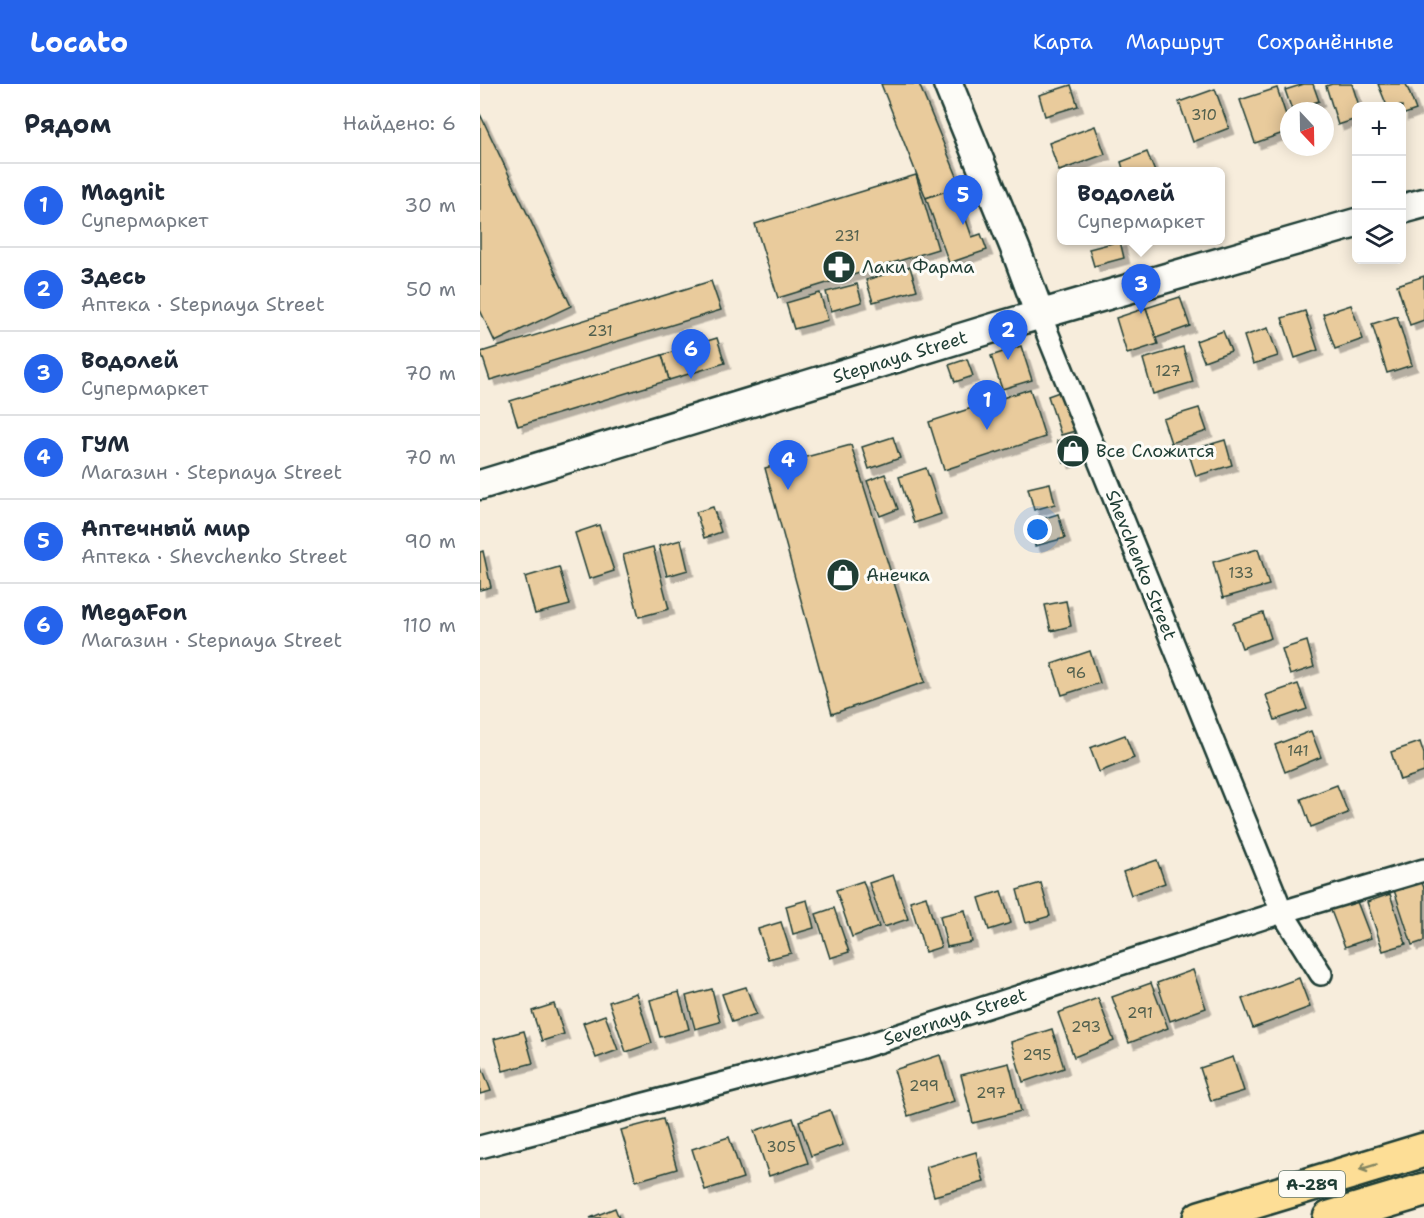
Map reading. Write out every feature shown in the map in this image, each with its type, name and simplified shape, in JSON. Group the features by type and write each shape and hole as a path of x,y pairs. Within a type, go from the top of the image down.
{"highway":[{"name":"А-289","path":"1200,1218 1424,1150"},
{"name":"А-289","path":"1330,1218 1424,1190"}],"main road":[{"name":"Shevchenko Street","path":"948,84 1040,315"},
{"path":"1406,208 1424,203"},
{"name":"Stepnaya Street","path":"480,485 1040,315 1352,224"}],"street":[{"name":"Shevchenko Street","path":"1040,315 1282,912 1321,974"},
{"name":"Severnaya Street","path":"480,1147 859,1048 1282,912 1424,870"}],"building":[{"path":"881,84 919,84 961,186 926,198"},
{"path":"1304,84 1313,84 1319,101 1289,102 1285,90"},
{"path":"1352,84 1358,102 1352,102 1352,120 1338,125 1334,102 1331,102 1326,86"},
{"path":"1378,84 1406,84 1416,110 1406,114 1406,102 1385,102"},
{"path":"1071,85 1078,106 1045,116 1039,95"},
{"path":"1277,88 1282,102 1280,134 1255,143 1240,100"},
{"path":"1215,89 1229,128 1193,142 1179,102"},
{"path":"480,114 571,306 495,342 480,310"},
{"path":"1095,126 1105,154 1070,167 1058,167 1049,143"},
{"path":"1147,152 1153,167 1122,167 1121,162"},
{"path":"916,175 938,249 778,298 755,224"},
{"path":"955,188 972,237 981,234 987,250 949,263 926,198"},
{"path":"1104,245 1121,245 1124,258 1094,266 1089,249"},
{"path":"910,267 917,290 873,302 866,280"},
{"path":"1424,276 1424,320 1410,325 1397,285"},
{"path":"711,281 721,310 490,380 481,352"},
{"path":"857,284 862,302 831,311 826,292"},
{"path":"820,293 828,320 794,329 786,303"},
{"path":"1180,297 1190,326 1156,338 1146,308"},
{"path":"1351,305 1363,339 1335,349 1323,314"},
{"path":"1146,308 1158,344 1127,354 1116,318"},
{"path":"1305,311 1318,350 1295,358 1282,318"},
{"path":"1397,316 1412,365 1387,373 1372,324"},
{"path":"1268,328 1278,356 1253,364 1244,336"},
{"path":"1223,331 1231,351 1204,361 1196,341"},
{"path":"717,338 725,363 669,380 662,355"},
{"path":"1021,346 1032,380 1002,389 991,356"},
{"path":"1183,347 1193,382 1153,394 1143,359"},
{"path":"662,355 669,380 518,426 510,401"},
{"path":"967,359 973,376 955,382 949,365"},
{"path":"1030,389 1045,437 944,470 929,422"},
{"path":"1062,391 1075,431 1061,435 1048,396"},
{"path":"1199,408 1207,431 1171,443 1163,419"},
{"path":"1076,435 1083,456 1064,463 1057,441"},
{"path":"893,437 900,458 869,469 862,447"},
{"path":"1225,440 1232,465 1196,476 1188,451"},
{"name":"Анечка","path":"851,445 925,682 832,714 765,468"},
{"path":"926,468 941,514 914,523 899,477"},
{"path":"885,474 898,509 880,516 867,481"},
{"path":"1050,483 1055,504 1034,510 1028,488"},
{"path":"713,507 721,532 704,538 696,512"},
{"path":"1058,514 1065,538 1035,546 1029,523"},
{"path":"599,525 614,571 589,579 575,533"},
{"path":"681,540 688,570 667,576 659,546"},
{"path":"653,547 669,609 639,617 623,555"},
{"path":"1258,549 1269,585 1223,598 1213,562"},
{"path":"483,551 491,587 480,590 480,552"},
{"path":"559,567 570,605 535,614 525,577"},
{"path":"1066,601 1071,626 1051,631 1045,605"},
{"path":"1263,613 1271,638 1242,648 1233,623"},
{"path":"1307,641 1314,667 1290,675 1282,649"},
{"path":"1090,651 1100,683 1062,695 1052,664"},
{"path":"1298,684 1307,709 1275,720 1266,695"},
{"path":"1311,731 1321,757 1285,772 1275,745"},
{"path":"1125,735 1134,758 1099,772 1090,748"},
{"path":"1420,742 1424,754 1424,772 1400,780 1391,752"},
{"path":"1337,785 1348,813 1311,827 1301,799"},
{"path":"1157,860 1165,883 1131,895 1123,872"},
{"path":"893,875 908,919 884,927 869,883"},
{"path":"1421,880 1424,888 1424,941 1412,945 1394,890"},
{"path":"863,881 879,927 852,937 836,890"},
{"path":"1041,883 1050,916 1026,923 1017,890"},
{"path":"1001,891 1011,923 989,930 979,898"},
{"path":"1390,894 1406,944 1383,951 1367,902"},
{"path":"926,896 941,947 925,952 910,901"},
{"path":"1356,899 1371,938 1345,947 1330,908"},
{"path":"807,900 814,928 793,934 786,906"},
{"path":"834,908 849,952 830,958 816,914"},
{"path":"965,910 972,942 947,947 940,916"},
{"path":"781,922 791,953 768,959 758,929"},
{"path":"1193,970 1206,1008 1170,1021 1157,983"},
{"path":"1299,978 1310,1007 1253,1028 1242,999"},
{"path":"1151,983 1168,1028 1129,1043 1112,997"},
{"path":"746,987 756,1014 732,1022 722,994"},
{"path":"712,989 720,1022 695,1029 686,996"},
{"path":"679,992 689,1029 660,1037 650,1000"},
{"path":"636,993 652,1043 626,1052 609,1002"},
{"path":"1098,998 1114,1041 1074,1057 1058,1013"},
{"path":"554,1004 564,1034 542,1041 532,1011"},
{"path":"605,1015 618,1050 596,1058 583,1023"},
{"path":"1052,1029 1064,1068 1023,1082 1011,1042"},
{"path":"524,1031 533,1063 503,1071 494,1039"},
{"path":"940,1055 954,1101 908,1116 894,1070"},
{"path":"1233,1057 1244,1091 1211,1101 1200,1068"},
{"path":"480,1062 491,1091 480,1094"},
{"path":"1009,1063 1021,1111 973,1123 961,1075"},
{"path":"830,1110 843,1145 811,1156 799,1121"},
{"path":"793,1118 808,1163 769,1176 754,1131"},
{"path":"663,1119 677,1169 636,1181 621,1130"},
{"path":"729,1137 743,1178 705,1190 692,1149"},
{"path":"976,1152 984,1182 934,1196 926,1167"},
{"path":"615,1208 619,1218 590,1218"}],"place":[{"name":"Аптечный мир","path":"963,225"},
{"name":"Лаки Фарма","path":"839,267"},
{"name":"Водолей","path":"1141,314"},
{"name":"Здесь","path":"1008,360"},
{"name":"MegaFon","path":"691,379"},
{"name":"Magnit","path":"987,430"},
{"name":"Все Сложится","path":"1073,451"},
{"name":"ГУМ","path":"788,490"},
{"name":"Анечка","path":"843,575"}]}
